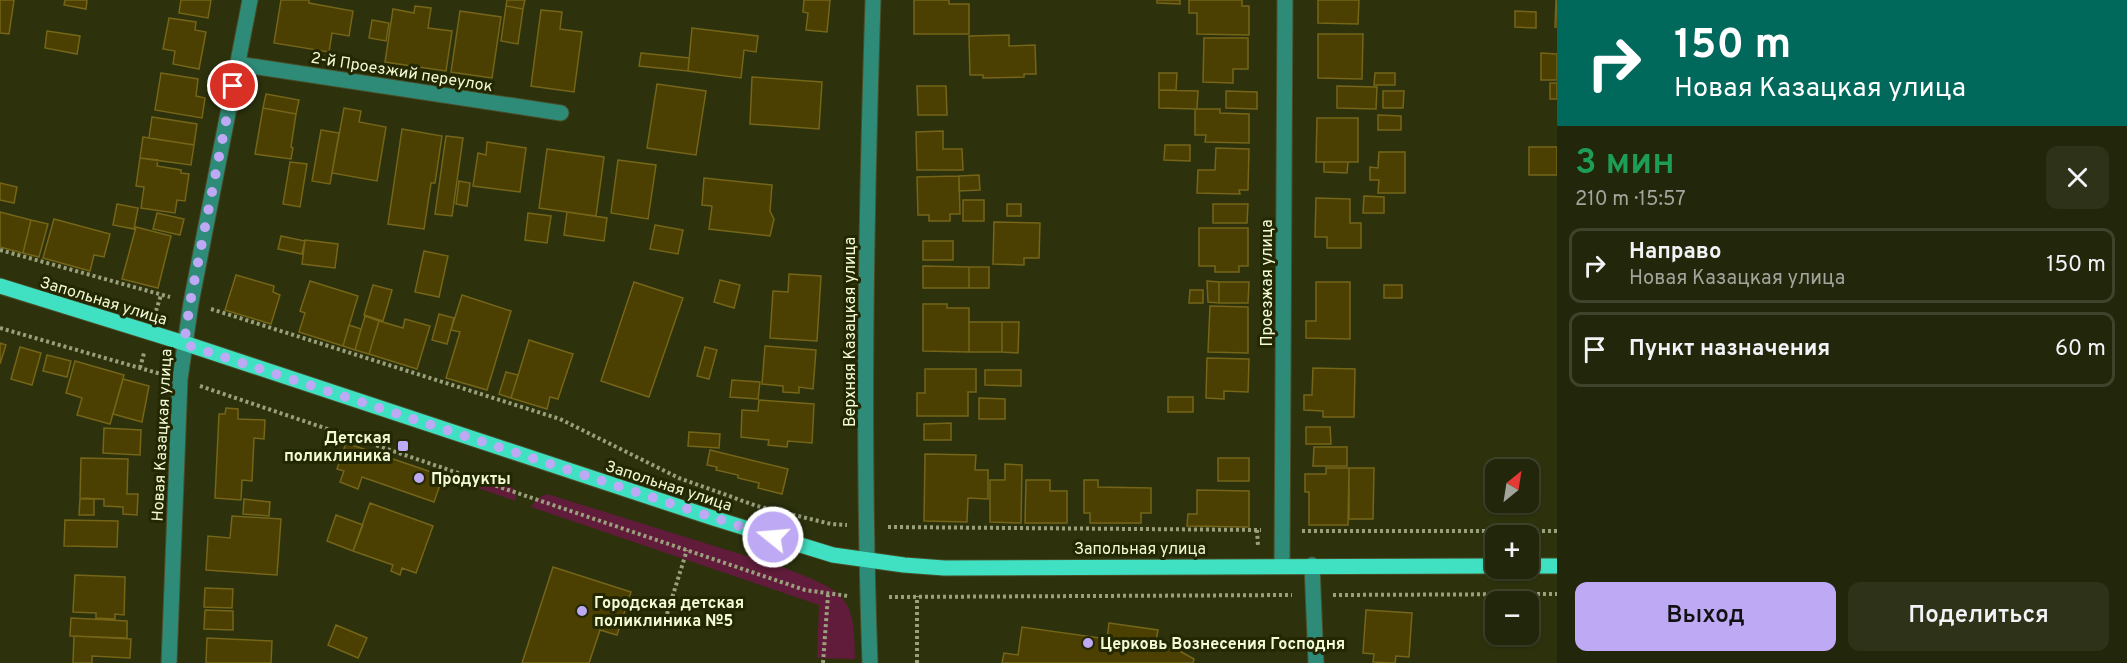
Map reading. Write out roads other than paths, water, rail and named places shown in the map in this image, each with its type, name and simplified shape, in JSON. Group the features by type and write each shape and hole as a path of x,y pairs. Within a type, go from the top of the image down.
{"main road":[{"name":"Запольная улица","path":"0,286 184,344 712,518 834,555 867,561 944,568 1485,566"},
{"path":"1539,566 1557,566"}],"street":[{"name":"Новая Казацкая улица","path":"169,663 180,390 184,344 190,303 250,0"},
{"name":"Верхняя Казацкая улица","path":"870,663 867,561 866,242 873,0"},
{"name":"Проезжая улица","path":"1282,566 1285,0"},
{"name":"2-й Проезжий переулок","path":"238,64 561,113"},
{"path":"1312,565 1316,663"}],"place":[{"name":"Детская поликлиника","path":"403,446"},
{"name":"Продукты","path":"419,478"},
{"name":"Городская детская поликлиника №5","path":"582,611"},
{"name":"Церковь Вознесения Господня","path":"1088,643"}]}
